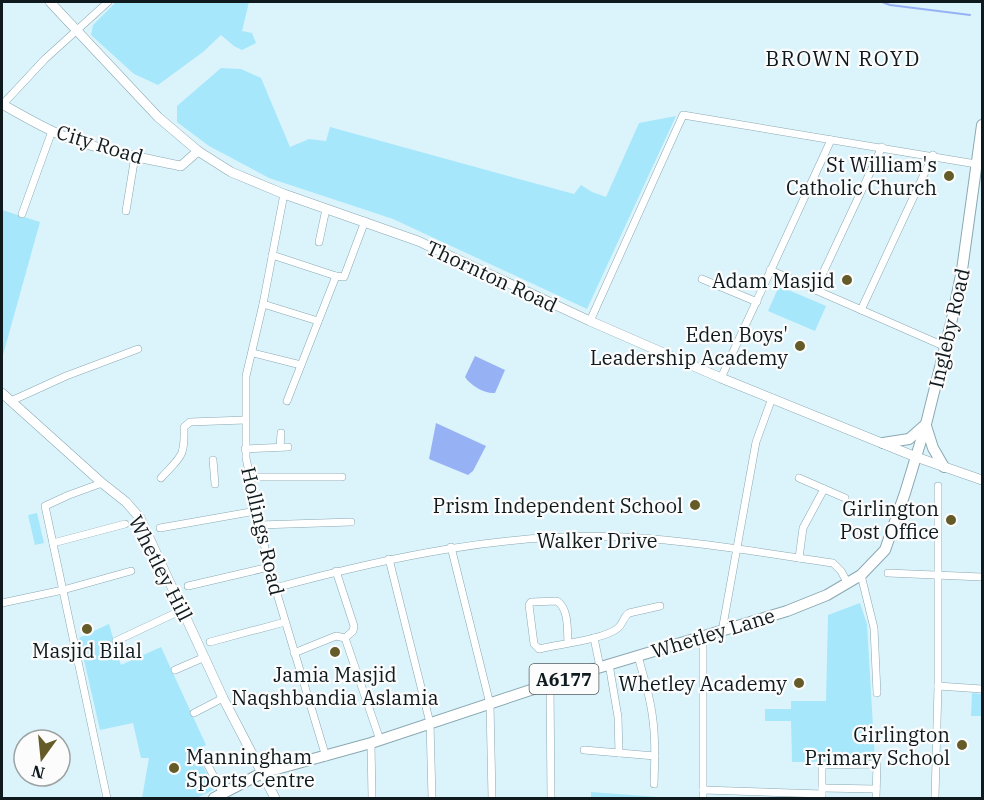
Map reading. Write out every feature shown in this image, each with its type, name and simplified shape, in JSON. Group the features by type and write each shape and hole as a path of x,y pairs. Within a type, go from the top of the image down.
{"main road":[{"name":"Thornton Road","path":"50,2 158,117 198,151 231,172 284,194 418,241 590,321 721,378 916,457 982,480"},
{"name":"City Road","path":"2,104 52,131 89,145 181,166 198,151"},
{"name":"Ingleby Road","path":"916,457 946,347 962,270 980,164 982,125"},
{"name":"Whetley Hill","path":"2,394 126,502 140,518 223,698 274,798"},
{"path":"883,443 909,439 926,425 933,448 944,466"},
{"name":"Whetley Lane","path":"262,773 375,742 550,683 787,611 827,595 861,575 885,550 916,457"},
{"name":"A6177","path":"219,796 262,773"}],"street":[{"path":"2,104 45,59 108,2"},
{"path":"590,321 682,115 980,164"},
{"path":"22,214 52,131"},
{"path":"721,378 831,140"},
{"path":"815,290 882,147"},
{"path":"861,310 933,155"},
{"path":"126,211 135,156"},
{"name":"Hollings Road","path":"284,194 264,304 246,376 245,449 248,477 269,567 326,757"},
{"path":"319,242 326,209"},
{"path":"272,255 344,277 364,221"},
{"path":"770,270 946,347"},
{"path":"287,401 336,276"},
{"path":"702,279 757,302"},
{"path":"264,304 318,321"},
{"path":"11,401 66,376 138,349"},
{"path":"253,353 301,365"},
{"path":"722,631 756,442 772,398"},
{"path":"161,478 182,454 185,448 184,427 190,422 245,420"},
{"path":"245,449 284,447 281,433"},
{"path":"213,460 215,483"},
{"path":"248,477 342,477"},
{"path":"799,478 845,498"},
{"path":"102,483 45,506 107,798"},
{"path":"935,798 939,486"},
{"path":"799,558 803,528 825,489"},
{"path":"160,528 256,511"},
{"path":"259,525 351,522"},
{"path":"53,543 125,524"},
{"name":"Walker Drive","path":"275,588 336,571 451,547 564,537 623,537 683,541 833,563 841,571 848,584"},
{"path":"451,547 490,704 492,798"},
{"path":"389,559 430,723 432,798"},
{"path":"188,585 269,567"},
{"path":"2,603 63,590 130,571"},
{"path":"336,571 354,626 353,631 345,638"},
{"path":"888,573 982,577"},
{"path":"861,575 874,628 877,693"},
{"path":"568,642 565,608 561,603 557,601 531,602 529,605 534,644 539,649 594,638 619,627 629,613 660,606"},
{"path":"116,641 182,610"},
{"path":"210,642 285,622"},
{"path":"294,654 336,636 345,638"},
{"path":"703,637 703,798"},
{"path":"345,638 375,742 372,798"},
{"path":"594,638 618,717 619,753"},
{"path":"638,656 650,702 655,756 654,784"},
{"path":"175,670 205,657"},
{"path":"550,683 551,798"},
{"path":"938,686 982,689"},
{"path":"194,713 223,698"},
{"path":"584,750 655,756"},
{"path":"201,752 219,796"},
{"path":"822,793 822,765 877,764 876,798"},
{"path":"703,789 761,795 876,789"}],"shaded area":[{"path":"116,2 249,2 242,31 252,33 256,43 242,50 221,35 203,52 158,85 134,74 91,35 93,25"},
{"path":"221,68 241,69 261,78 290,147 309,139 326,141 330,127 574,194 581,185 606,197 639,123 676,116 587,309 393,219 269,178 209,146 177,122 177,106"},
{"path":"2,210 40,222 3,355 2,354"},
{"path":"779,286 826,306 815,331 768,311"},
{"path":"475,356 505,370 495,393 478,389 465,377"},
{"path":"436,423 486,446 473,471 468,475 429,459"},
{"path":"37,513 44,543 35,545 28,515"},
{"path":"860,603 867,624 875,761 792,762 791,721 765,721 765,709 791,709 791,701 826,701 828,615"},
{"path":"109,624 121,665 161,647 206,745 195,751 215,789 197,798 142,798 149,758 141,758 133,723 100,730 79,638"},
{"path":"972,693 982,694 982,716 971,716"},
{"path":"591,792 671,798 591,798"}],"waterway":[{"path":"882,2 970,15"}],"place":[{"name":"St William's Catholic Church","path":"949,176"},
{"name":"Adam Masjid","path":"847,280"},
{"name":"Eden Boys' Leadership Academy","path":"800,346"},
{"name":"Prism Independent School","path":"695,505"},
{"name":"Girlington Post Office","path":"951,520"},
{"name":"Masjid Bilal","path":"87,629"},
{"name":"Jamia Masjid Naqshbandia Aslamia","path":"335,652"},
{"name":"Whetley Academy","path":"799,683"},
{"name":"Girlington Primary School","path":"962,745"},
{"name":"Manningham Sports Centre","path":"174,768"}],"district":[{"name":"BROWN ROYD","path":"843,58"}]}
